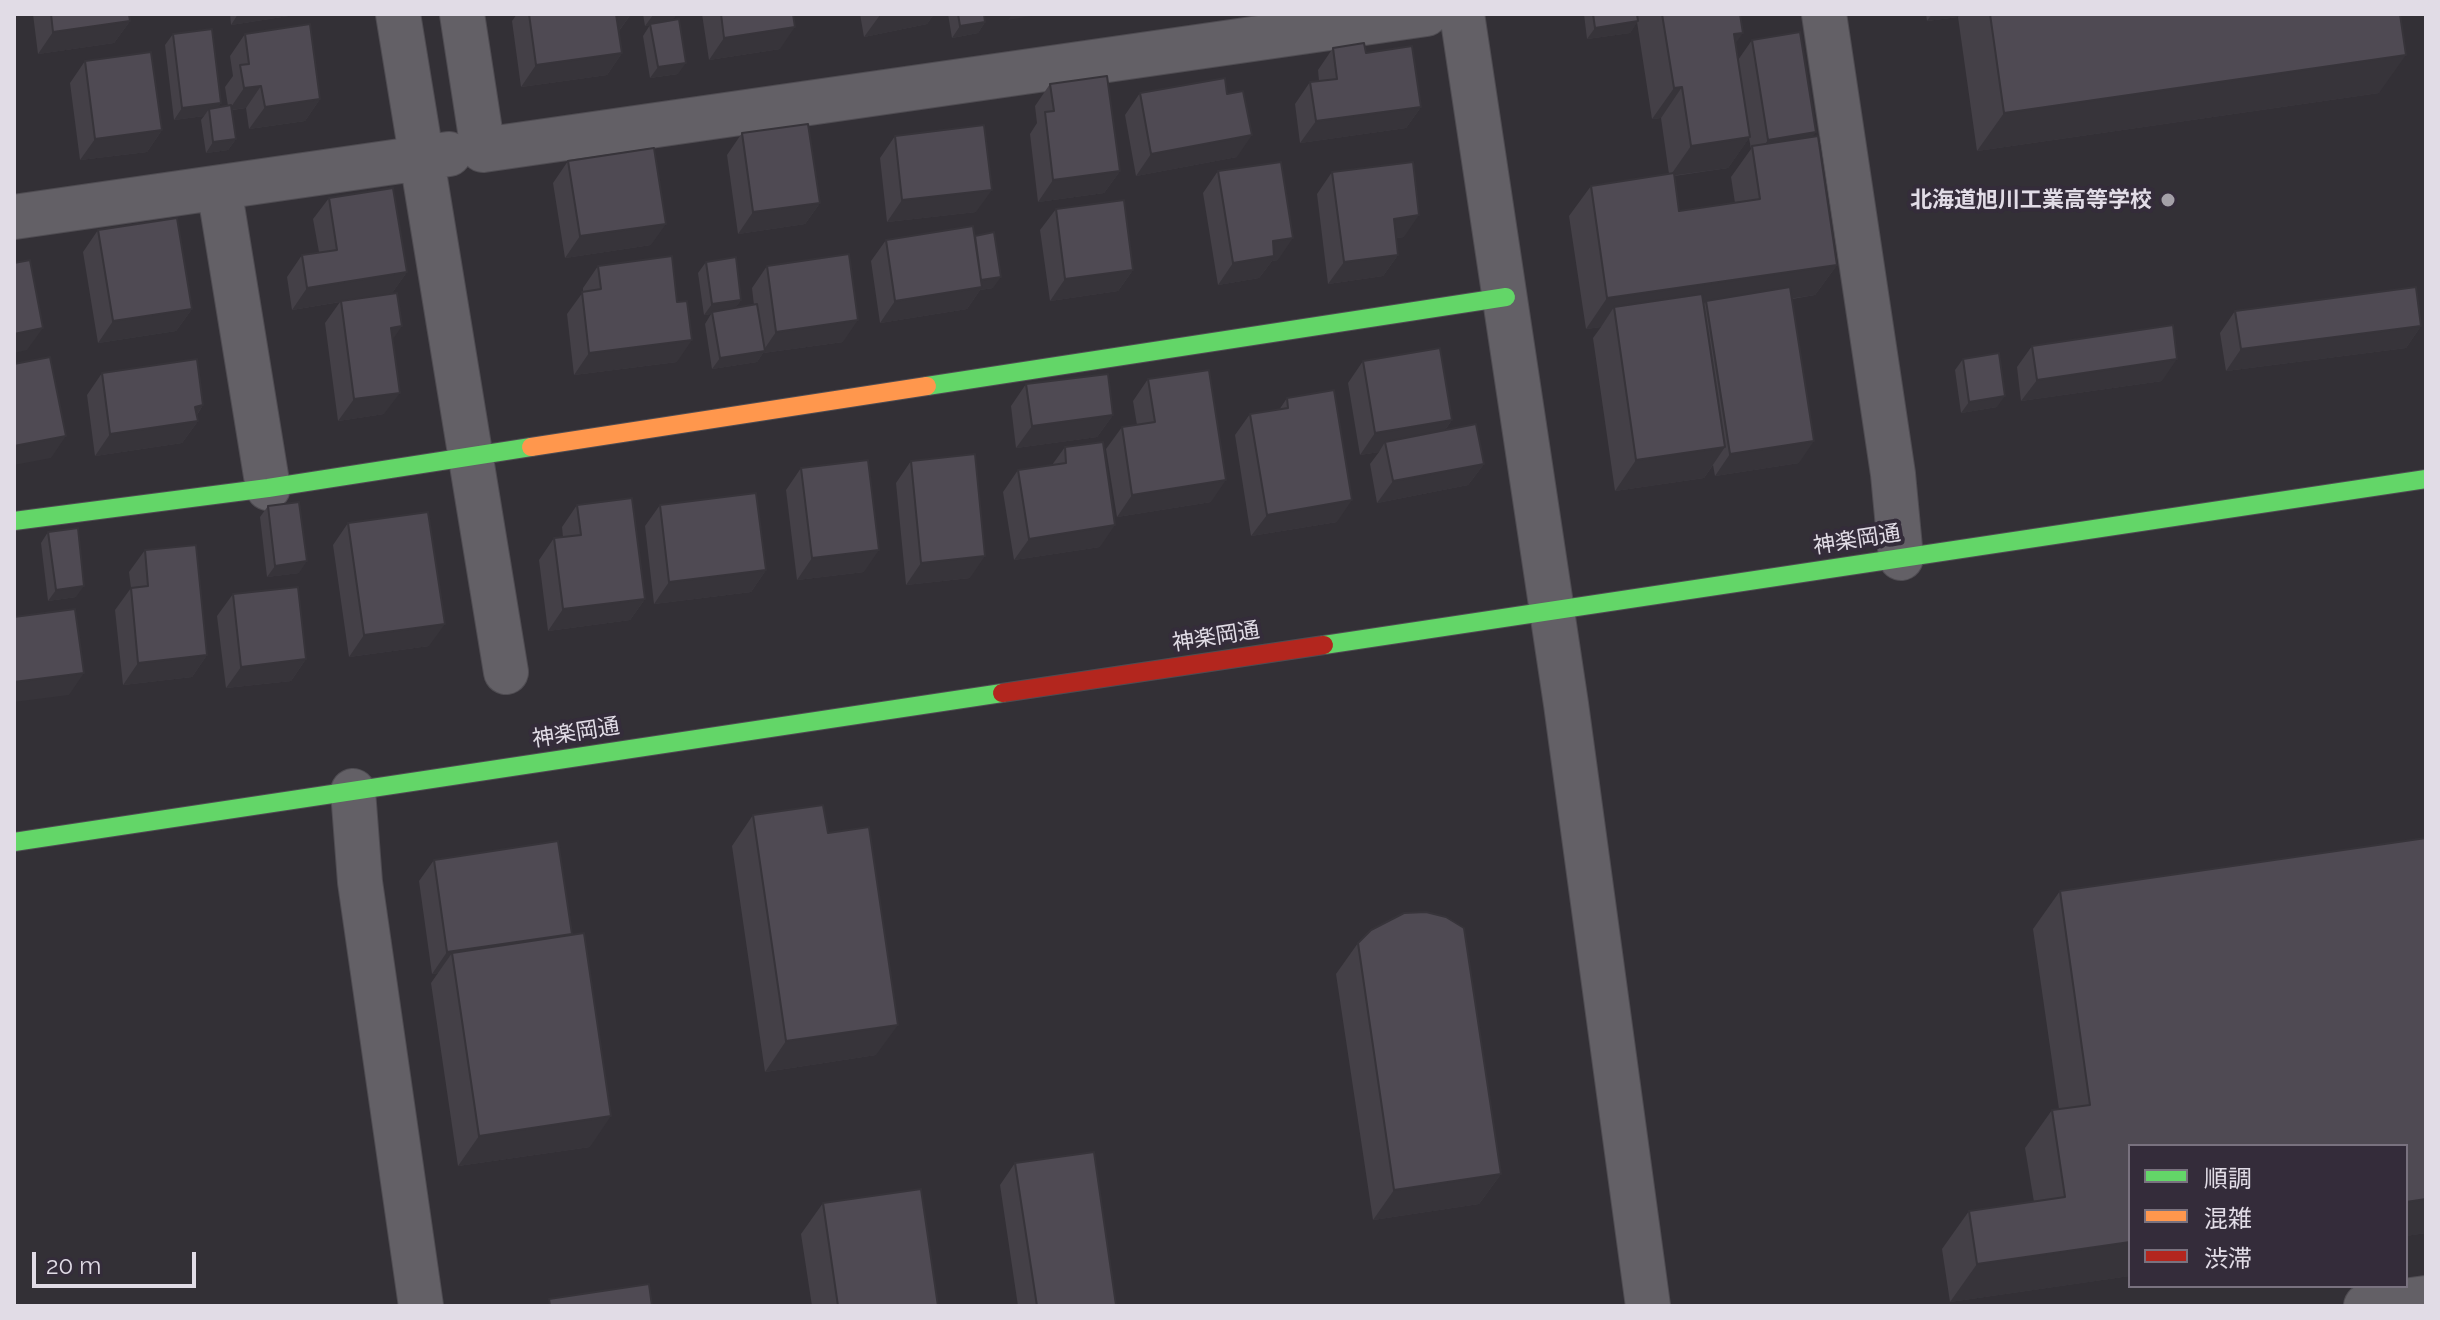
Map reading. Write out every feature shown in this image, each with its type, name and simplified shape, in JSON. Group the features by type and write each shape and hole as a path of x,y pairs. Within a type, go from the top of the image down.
{"street":[{"path":"398,14 506,672"},
{"path":"462,14 483,150"},
{"path":"14,217 1426,14"},
{"path":"1462,14 1552,610 1648,1306"},
{"path":"1824,14 1893,474 1901,558"},
{"path":"219,188 268,488"},
{"path":"14,521 268,488 1506,297"},
{"name":"神楽岡通","path":"14,842 2426,479"},
{"path":"353,791 360,882 421,1306"},
{"path":"2366,1306 2426,1298"}],"building":[{"path":"51,14 129,14 130,21 53,32"},
{"path":"529,14 616,14 622,53 536,65"},
{"path":"721,14 793,14 795,27 724,38"},
{"path":"958,14 984,14 985,22 960,26"},
{"path":"1593,14 1637,14 1638,21 1595,28"},
{"path":"1662,14 1740,14 1743,33 1734,34 1750,137 1691,146 1682,87 1674,88"},
{"name":"北海道旭川工業高等学校","path":"1990,14 2400,14 2406,55 2004,113"},
{"path":"679,19 686,63 658,67 650,24"},
{"path":"310,24 320,99 265,107 261,86 244,88 240,65 249,64 245,34"},
{"path":"212,29 221,103 182,108 173,34"},
{"path":"1800,32 1816,132 1768,140 1752,40"},
{"path":"1364,43 1366,53 1412,46 1421,107 1316,121 1310,82 1337,79 1333,48"},
{"path":"151,52 162,130 95,139 85,61"},
{"path":"1107,76 1120,171 1053,180 1045,112 1054,111 1050,84"},
{"path":"1225,78 1227,94 1243,91 1252,135 1151,154 1140,93"},
{"path":"231,105 236,139 213,142 209,109"},
{"path":"808,124 820,203 753,212 742,133"},
{"path":"984,125 992,190 902,200 895,136"},
{"path":"1818,136 1837,265 1607,298 1591,186 1674,173 1679,211 1760,199 1752,146"},
{"path":"654,148 666,224 580,236 568,161"},
{"path":"1281,162 1293,238 1273,241 1274,256 1233,263 1218,171"},
{"path":"1413,162 1419,215 1394,219 1398,255 1344,262 1332,172"},
{"path":"393,188 407,272 307,288 302,255 337,250 329,198"},
{"path":"1124,200 1133,270 1065,279 1056,209"},
{"path":"177,218 192,309 113,321 98,230"},
{"path":"973,226 982,287 895,301 886,240"},
{"path":"994,232 1001,277 981,280 975,236"},
{"path":"849,254 858,320 776,332 767,266"},
{"path":"672,256 677,302 687,301 692,340 589,353 582,292 601,289 598,266"},
{"path":"736,257 741,300 712,304 706,262"},
{"path":"30,260 43,328 14,334 14,263"},
{"path":"1790,287 1814,441 1730,454 1706,301"},
{"path":"2416,287 2421,326 2241,349 2235,311"},
{"path":"397,293 402,326 391,328 400,393 354,399 341,301"},
{"path":"1702,294 1725,447 1636,460 1614,307"},
{"path":"757,304 765,351 720,358 712,312"},
{"path":"2173,325 2177,359 2037,380 2032,346"},
{"path":"1440,348 1452,420 1375,433 1363,361"},
{"path":"1999,353 2005,396 1969,402 1963,359"},
{"path":"50,357 66,436 14,446 14,364"},
{"path":"197,359 203,405 195,407 198,421 110,434 102,373"},
{"path":"1209,370 1226,480 1132,495 1122,427 1155,422 1148,379"},
{"path":"1108,374 1113,415 1032,426 1026,384"},
{"path":"1334,390 1352,500 1267,515 1250,414 1288,408 1287,398"},
{"path":"1476,424 1484,464 1393,481 1385,442"},
{"path":"1103,442 1115,525 1029,539 1018,470 1066,463 1065,447"},
{"path":"975,454 985,556 921,563 911,461"},
{"path":"868,460 879,550 812,558 801,468"},
{"path":"756,493 766,570 669,582 660,505"},
{"path":"632,498 645,599 563,609 554,538 581,535 577,505"},
{"path":"299,502 307,561 275,566 268,506"},
{"path":"428,512 445,624 364,635 348,523"},
{"path":"78,528 84,586 56,590 48,532"},
{"path":"196,545 207,655 138,663 131,588 148,586 145,550"},
{"path":"298,587 306,659 241,667 233,594"},
{"path":"75,609 84,673 14,682 14,617"},
{"path":"823,805 828,833 869,827 898,1025 786,1041 753,815"},
{"path":"2426,838 2426,1199 2408,1202 2408,1144 2128,1144 2128,1242 1977,1264 1969,1211 2065,1197 2052,1110 2090,1105 2060,891"},
{"path":"558,841 572,934 447,952 434,860"},
{"path":"1426,912 1446,917 1464,928 1501,1174 1394,1190 1358,943 1371,930 1404,913"},
{"path":"584,933 611,1116 479,1136 452,953"},
{"path":"1094,1152 1116,1305 1037,1306 1015,1163"},
{"path":"921,1189 938,1306 838,1306 823,1203"},
{"path":"649,1284 652,1306 550,1306 549,1299"}],"traffic: fast":[{"path":"927,386 1506,297"},
{"path":"14,521 268,488 531,447"},
{"path":"1324,645 2426,479"},
{"path":"14,842 1002,693"}],"traffic: slow":[{"path":"531,447 927,386"}],"traffic: jam":[{"path":"1002,693 1324,645"}],"place":[{"name":"北海道旭川工業高等学校","path":"2168,200"}]}
